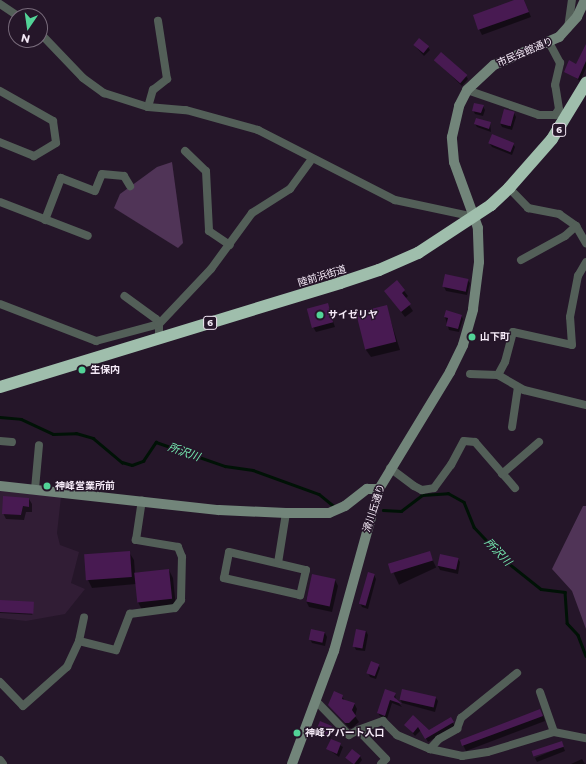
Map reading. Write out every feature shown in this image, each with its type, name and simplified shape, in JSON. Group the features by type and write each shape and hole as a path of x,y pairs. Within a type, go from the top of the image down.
{"highway":[{"name":"陸前浜街道","path":"0,387 379,270 418,253 475,217 509,188 552,139 586,83"}],"street":[{"path":"568,29 572,0"},
{"name":"市民会館通り","path":"475,217 453,153 454,120 467,90 494,65 549,42 568,29 585,0"},
{"path":"148,107 153,90 167,79 158,21"},
{"path":"48,41 83,78 104,93 148,107 186,110 213,116 258,130 312,159 395,200 475,217"},
{"path":"467,90 539,115 555,115 559,109 555,85 560,63 549,42"},
{"path":"0,91 53,121 56,143 34,156 0,142"},
{"path":"185,151 206,171 209,231 230,245"},
{"path":"0,304 96,341 159,324 230,245 252,213 290,189 312,159"},
{"path":"45,220 61,178 95,191 102,174 124,176 130,186"},
{"path":"509,188 528,208 535,211 559,214 576,226 586,243"},
{"path":"0,202 88,236"},
{"name":"滑川丘通り","path":"292,764 317,702 343,622 379,489 390,468 450,372 463,345 477,284 479,257 475,217"},
{"path":"521,260 566,236 576,226"},
{"path":"498,376 513,332 572,345 570,317 578,276 586,262"},
{"path":"124,296 156,319 159,324 159,338"},
{"path":"470,374 498,376 518,387 586,405"},
{"path":"512,427 518,387"},
{"path":"0,441 12,442"},
{"path":"390,468 414,486 422,490 434,488 451,466 464,442 475,442 514,488"},
{"path":"502,474 539,442"},
{"path":"35,489 39,445"},
{"path":"0,486 142,500 219,510 286,514 329,513 345,506 367,489 379,489"},
{"path":"79,642 116,650 130,614 175,608 181,600 182,557 178,547 136,540 142,500"},
{"path":"278,563 286,514"},
{"path":"229,552 278,563 306,570 300,595 224,578 229,552"},
{"path":"0,682 23,706 67,667 79,642 84,618"},
{"path":"430,749 439,739 457,728 461,718 517,673"},
{"path":"540,692 554,732"},
{"path":"317,702 349,735 383,721 398,735 430,749 462,756 488,752 554,732 586,738"},
{"path":"358,730 386,759 381,764"},
{"path":"0,760 3,764"}],"shaded area":[{"path":"172,162 183,243 178,248 114,208 120,194 157,167"},
{"path":"0,491 61,497 57,533 60,545 79,552 71,583 85,589 65,614 26,621 0,618"},
{"path":"583,506 586,506 586,629 572,591 552,569"}],"building":[{"path":"514,0 524,0 529,12 478,30 473,15"},
{"path":"419,38 429,46 423,53 413,45"},
{"path":"586,44 586,61 578,79 564,72 569,60 576,64"},
{"path":"441,52 467,75 460,83 434,60"},
{"path":"474,103 484,105 481,113 472,111"},
{"path":"504,109 515,112 511,126 500,123"},
{"path":"476,118 491,122 489,129 474,124"},
{"path":"492,134 514,143 511,152 488,143"},
{"path":"445,274 468,279 466,292 442,287"},
{"path":"397,280 405,290 402,293 411,304 401,312 384,291"},
{"name":"サイゼリヤ","path":"328,303 333,322 312,328 307,309"},
{"path":"387,305 396,342 365,350 356,313"},
{"path":"446,310 462,315 458,329 446,326 448,318 444,317"},
{"path":"3,496 29,498 29,507 23,506 21,515 2,514"},
{"path":"130,551 132,577 86,580 84,554"},
{"path":"430,551 433,561 391,573 388,564"},
{"path":"440,554 459,558 456,570 438,566"},
{"path":"169,569 172,599 137,602 134,573"},
{"path":"368,572 375,574 366,606 359,604"},
{"path":"312,574 335,579 330,606 306,601"},
{"path":"0,600 34,602 33,614 0,612"},
{"path":"311,629 325,632 322,643 309,640"},
{"path":"356,629 366,631 362,649 353,647"},
{"path":"371,661 379,664 375,676 366,673"},
{"path":"385,689 396,693 394,697 402,704 390,700 385,716 377,713"},
{"path":"402,689 436,697 434,708 400,700"},
{"path":"334,691 343,695 342,699 355,703 352,710 356,716 349,723 345,723 328,705"},
{"path":"540,709 543,716 462,746 460,740"},
{"path":"413,715 429,730 451,717 454,722 425,739 418,727 413,733 404,725"},
{"path":"320,721 332,726 328,736 316,731"},
{"path":"331,739 341,743 337,754 326,749"},
{"path":"562,741 564,747 533,757 532,751"},
{"path":"352,749 361,756 354,764 345,758"}],"waterway":[{"name":"所沢川","path":"0,417 21,419 53,434 76,433 93,438 122,462 132,465 143,461 156,442 225,466 253,470 319,494 334,506"},
{"name":"所沢川","path":"383,510 401,511 422,495 448,493 464,502 474,527 507,562 541,589 565,592 567,623 578,635 586,656"}],"place":[{"name":"サイゼリヤ","path":"320,315"},
{"name":"山下町","path":"472,337"},
{"name":"生保内","path":"82,370"},
{"name":"神峰営業所前","path":"47,486"},
{"name":"神峰アパート入口","path":"297,733"}]}
